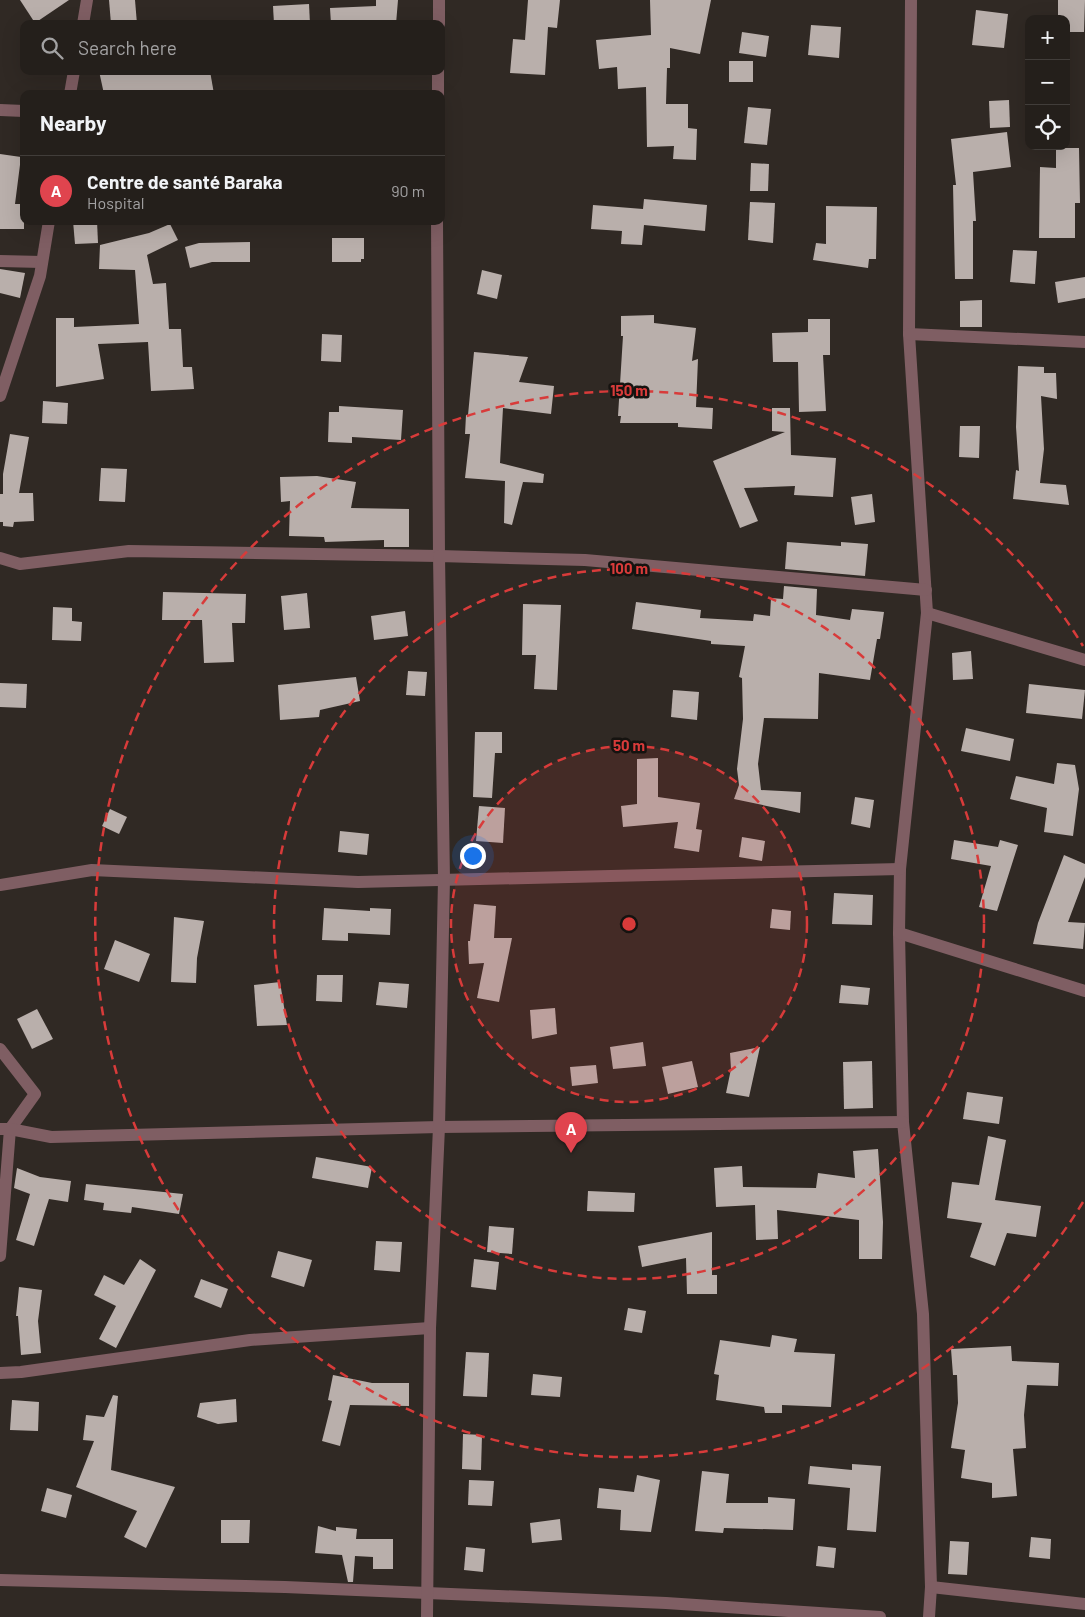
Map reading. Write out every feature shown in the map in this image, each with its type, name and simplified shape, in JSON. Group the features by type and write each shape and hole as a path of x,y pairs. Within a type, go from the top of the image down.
{"street":[{"path":"84,20 87,0"},
{"path":"439,0 439,20"},
{"path":"911,0 909,334 927,614 900,869 899,933 903,1122 923,1314 930,1587 929,1617"},
{"path":"71,90 73,75"},
{"path":"438,75 438,90"},
{"path":"0,110 20,111"},
{"path":"0,396 40,276 49,225"},
{"path":"427,1617 430,1328 439,1127 444,880 439,556 437,225"},
{"path":"0,261 42,262"},
{"path":"909,334 1085,342"},
{"path":"0,558 20,564 129,551 585,560 926,590"},
{"path":"927,614 1085,660"},
{"path":"0,885 92,870 358,882 900,869"},
{"path":"899,933 1085,991"},
{"path":"0,1050 35,1094 5,1129 0,1256"},
{"path":"5,1129 51,1137 439,1127 903,1122"},
{"path":"0,1373 21,1372 250,1340 430,1328"},
{"path":"0,1580 286,1587 666,1604 880,1617"},
{"path":"930,1587 1085,1604"}],"building":[{"path":"20,0 69,0 39,20 33,20"},
{"path":"109,0 135,0 137,20 111,20"},
{"path":"376,0 398,0 396,20 331,20 330,8 376,6"},
{"path":"528,0 560,0 557,28 548,27 545,75 510,73 513,39 525,40"},
{"path":"650,0 711,0 700,54 670,48 670,68 667,68 666,104 688,104 688,128 697,129 696,160 673,159 674,146 647,147 646,87 618,89 617,67 599,69 596,40 651,35"},
{"path":"1058,0 1085,0 1084,32 1070,32 1070,15 1058,15"},
{"path":"309,4 310,20 274,20 273,6"},
{"path":"976,10 1008,14 1004,48 972,45"},
{"path":"811,25 841,27 839,58 808,55"},
{"path":"742,32 769,36 766,57 739,53"},
{"path":"729,61 753,61 753,82 729,82"},
{"path":"100,75 211,75 213,90 103,90"},
{"path":"1009,100 1010,127 990,128 989,101"},
{"path":"748,107 771,109 767,145 744,143"},
{"path":"1007,132 1011,167 973,172 976,221 973,221 973,279 955,279 953,185 956,185 951,139"},
{"path":"1079,148 1080,203 1075,203 1075,238 1039,238 1040,167 1056,168 1056,150"},
{"path":"0,154 20,157 15,204 20,204 20,225 24,225 24,229 0,229"},
{"path":"751,163 769,164 768,191 750,191"},
{"path":"644,199 707,205 705,231 644,225 642,245 621,244 622,231 591,229 593,205 643,209"},
{"path":"750,202 775,203 773,243 748,240"},
{"path":"826,206 877,207 876,259 869,259 868,268 813,260 816,243 826,244"},
{"path":"73,225 97,225 98,243 75,244"},
{"path":"170,225 178,240 147,255 153,284 166,283 169,329 181,329 183,367 192,367 194,389 151,391 148,342 98,344 104,379 56,387 56,318 74,318 74,327 139,324 135,270 99,269 100,245 149,233"},
{"path":"332,238 364,238 364,259 361,259 361,262 332,262"},
{"path":"250,242 250,262 212,262 190,268 185,247 199,243"},
{"path":"1013,250 1037,251 1035,284 1010,282"},
{"path":"0,269 25,273 20,298 0,293"},
{"path":"482,270 502,275 497,299 477,294"},
{"path":"1085,277 1085,298 1058,303 1055,282"},
{"path":"982,300 982,327 960,327 960,301"},
{"path":"654,315 654,323 696,328 692,361 698,359 696,407 713,408 712,429 678,427 678,423 620,423 621,416 618,416 623,336 621,336 621,316"},
{"path":"808,319 830,319 830,355 823,355 826,411 799,412 798,362 773,362 772,333 808,332"},
{"path":"322,334 342,335 341,362 321,361"},
{"path":"474,352 528,357 519,382 554,386 551,414 503,408 500,463 544,474 543,483 523,482 512,525 504,523 505,481 465,478 470,434 465,434 466,415 468,415"},
{"path":"1018,366 1044,367 1044,373 1056,373 1057,399 1041,396 1044,449 1040,483 1066,485 1069,505 1013,499 1016,470 1019,471 1016,427"},
{"path":"43,401 68,403 67,424 42,423"},
{"path":"339,406 403,410 401,440 352,437 352,443 328,442 329,412 339,412"},
{"path":"772,408 790,408 791,455 836,458 833,497 794,495 795,486 744,488 758,521 740,528 713,461 785,432 772,431"},
{"path":"960,426 980,426 979,458 959,457"},
{"path":"10,434 29,437 19,493 33,493 34,521 14,522 13,527 3,526 3,522 0,522 0,494 3,494 3,474"},
{"path":"101,468 127,469 125,502 99,501"},
{"path":"317,476 356,482 351,508 409,509 409,547 384,547 384,540 325,542 324,537 289,536 290,501 281,502 280,477"},
{"path":"872,494 875,522 855,525 851,497"},
{"path":"787,542 841,546 841,542 868,544 865,576 785,569"},
{"path":"784,586 817,589 816,615 850,620 852,609 884,612 880,639 877,639 870,680 819,673 818,719 764,718 758,764 761,790 801,792 800,813 734,799 739,785 737,769 743,719 742,678 739,677 745,646 711,644 711,641 632,629 636,602 701,610 700,618 753,621 754,614 770,616 771,598 783,599"},
{"path":"163,592 246,594 245,623 232,623 234,662 204,663 202,620 162,620"},
{"path":"307,593 310,628 284,630 281,596"},
{"path":"523,604 561,605 557,690 534,689 536,655 522,655"},
{"path":"53,607 72,608 72,621 82,622 81,641 52,640"},
{"path":"405,611 408,636 374,640 371,616"},
{"path":"971,651 973,679 953,680 952,653"},
{"path":"408,671 427,672 425,696 406,695"},
{"path":"356,677 360,701 320,710 319,717 280,720 278,685"},
{"path":"0,683 27,684 26,708 0,707"},
{"path":"1029,684 1085,690 1082,719 1026,713"},
{"path":"673,690 699,692 697,720 671,717"},
{"path":"966,728 1014,739 1010,761 961,751"},
{"path":"475,732 502,732 502,753 495,753 492,798 473,797"},
{"path":"658,758 658,797 700,803 696,829 702,830 699,852 674,848 678,822 623,827 621,806 637,804 637,759"},
{"path":"1057,763 1075,765 1079,789 1073,836 1044,832 1047,808 1010,799 1016,776 1054,784"},
{"path":"855,797 874,800 870,828 851,824"},
{"path":"479,806 505,808 503,843 476,841"},
{"path":"110,809 127,817 119,834 102,826"},
{"path":"340,831 369,834 367,855 338,852"},
{"path":"742,837 765,841 762,861 739,857"},
{"path":"954,840 998,847 1000,840 1018,845 997,911 979,907 991,866 951,859"},
{"path":"1064,855 1085,864 1085,877 1068,922 1085,923 1083,949 1033,944 1038,923"},
{"path":"834,893 873,895 872,925 832,924"},
{"path":"474,904 496,906 494,938 512,938 499,1002 477,998 484,963 469,964 468,941 470,941"},
{"path":"324,908 370,911 370,908 391,909 390,935 348,933 348,941 322,940"},
{"path":"772,909 791,911 790,930 770,928"},
{"path":"174,917 204,921 197,958 196,983 171,982"},
{"path":"115,940 150,954 139,982 104,969"},
{"path":"317,975 343,975 342,1002 316,1001"},
{"path":"280,982 287,1025 257,1026 254,985"},
{"path":"379,982 409,984 407,1008 376,1005"},
{"path":"841,985 870,988 868,1005 839,1003"},
{"path":"555,1008 557,1034 532,1039 530,1010"},
{"path":"37,1009 53,1039 32,1049 17,1019"},
{"path":"643,1042 646,1066 613,1069 610,1047"},
{"path":"760,1047 749,1097 726,1093 731,1069 730,1053"},
{"path":"692,1061 698,1087 668,1094 662,1067"},
{"path":"872,1061 873,1108 844,1109 843,1062"},
{"path":"596,1065 598,1083 572,1086 570,1067"},
{"path":"967,1092 1003,1097 999,1124 963,1119"},
{"path":"988,1136 1006,1140 995,1200 1041,1206 1036,1237 1007,1233 995,1266 970,1257 982,1223 947,1218 952,1182 979,1185"},
{"path":"878,1149 883,1222 882,1259 859,1259 859,1220 777,1210 778,1239 756,1240 755,1205 716,1207 714,1168 742,1166 743,1187 816,1188 818,1173 855,1178 853,1151"},
{"path":"316,1157 372,1167 368,1188 312,1178"},
{"path":"17,1168 40,1177 71,1181 68,1202 49,1199 34,1246 16,1240 30,1194 14,1188"},
{"path":"86,1184 183,1194 179,1214 132,1207 131,1213 103,1210 104,1203 84,1200"},
{"path":"588,1191 635,1193 634,1212 587,1211"},
{"path":"489,1226 514,1228 512,1254 487,1252"},
{"path":"712,1232 712,1275 717,1275 717,1294 687,1294 686,1258 642,1267 638,1246"},
{"path":"376,1241 402,1242 400,1272 374,1270"},
{"path":"278,1251 312,1260 304,1287 271,1277"},
{"path":"140,1259 156,1270 116,1348 99,1339 116,1306 94,1295 104,1275 124,1285"},
{"path":"474,1259 499,1262 496,1290 471,1287"},
{"path":"201,1279 228,1289 221,1308 194,1297"},
{"path":"19,1287 42,1290 38,1321 41,1353 21,1355 18,1316 16,1316"},
{"path":"628,1308 646,1311 642,1333 624,1330"},
{"path":"772,1335 797,1339 794,1352 835,1354 831,1407 782,1405 782,1413 765,1413 764,1407 716,1400 719,1375 714,1374 720,1340 770,1347"},
{"path":"1011,1346 1012,1361 1059,1363 1058,1386 1027,1385 1024,1415 1026,1448 1013,1449 1017,1496 992,1498 992,1483 961,1478 965,1450 951,1448 958,1403 957,1375 953,1375 951,1349"},
{"path":"466,1352 489,1353 487,1397 463,1396"},
{"path":"533,1374 562,1377 560,1397 531,1395"},
{"path":"333,1375 372,1383 409,1383 409,1406 350,1405 340,1446 322,1441 332,1401 328,1400"},
{"path":"113,1395 118,1396 111,1470 175,1487 146,1548 124,1537 137,1511 76,1487 94,1441 83,1440 86,1415 104,1417"},
{"path":"236,1399 237,1422 218,1424 197,1417 200,1403"},
{"path":"12,1400 39,1402 38,1431 10,1430"},
{"path":"463,1434 482,1435 481,1470 462,1469"},
{"path":"852,1464 881,1466 876,1532 847,1530 850,1488 808,1484 810,1466 852,1470"},
{"path":"702,1471 729,1474 726,1503 768,1503 768,1497 795,1499 793,1530 724,1528 723,1533 695,1531"},
{"path":"637,1475 660,1480 651,1532 620,1530 621,1510 597,1508 599,1488 634,1492"},
{"path":"469,1480 494,1481 492,1506 468,1505"},
{"path":"47,1488 72,1495 66,1518 41,1511"},
{"path":"560,1519 562,1540 532,1543 530,1523"},
{"path":"221,1520 250,1520 249,1543 221,1543"},
{"path":"318,1526 336,1531 336,1527 357,1529 356,1539 393,1539 393,1569 373,1569 373,1557 355,1556 353,1582 348,1582 342,1555 315,1553"},
{"path":"1031,1537 1051,1539 1050,1559 1029,1557"},
{"path":"950,1541 969,1542 967,1575 948,1574"},
{"path":"818,1546 836,1548 834,1568 816,1566"},
{"path":"466,1547 485,1549 483,1572 464,1570"}],"place":[{"name":"Centre de santé Baraka","path":"571,1153"}]}
